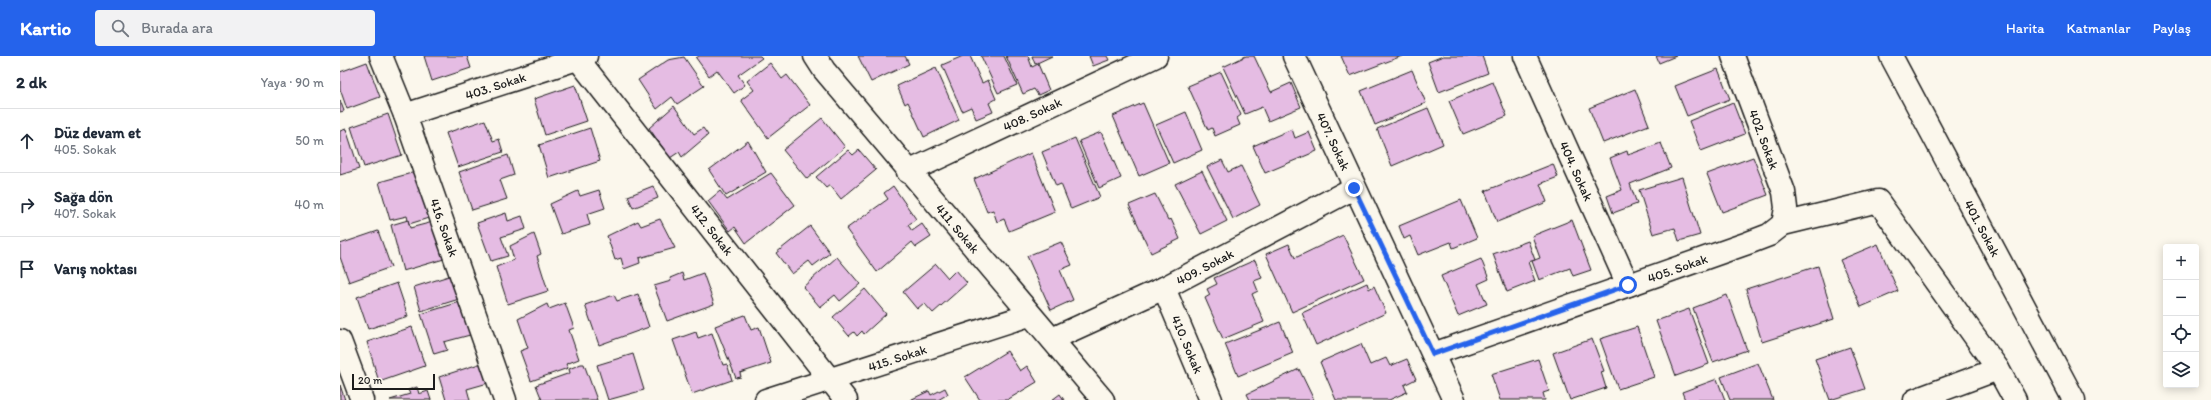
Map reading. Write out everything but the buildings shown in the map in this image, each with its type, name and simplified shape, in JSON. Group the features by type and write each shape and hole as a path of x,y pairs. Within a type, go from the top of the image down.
{"street":[{"name":"416. Sokak","path":"381,56 405,115 505,400"},
{"name":"411. Sokak","path":"814,56 908,172 1103,400"},
{"name":"408. Sokak","path":"908,172 1156,56"},
{"name":"407. Sokak","path":"1294,56 1354,188 1454,400"},
{"name":"404. Sokak","path":"1526,56 1628,285"},
{"name":"402. Sokak","path":"1734,56 1784,192 1786,208 1783,224"},
{"name":"401. Sokak","path":"1891,56 2074,400"},
{"name":"403. Sokak","path":"405,115 582,58"},
{"name":"412. Sokak","path":"582,58 846,400"},
{"name":"409. Sokak","path":"1052,339 1164,288 1354,188"},
{"path":"1783,224 1878,201 1998,369 2015,400"},
{"name":"405. Sokak","path":"1433,354 1769,235 1783,224"},
{"name":"410. Sokak","path":"1164,288 1211,400"},
{"name":"415. Sokak","path":"766,400 1029,315"},
{"path":"340,341 362,400"},
{"path":"1915,400 1998,369"}],"route":[{"path":"1354,188 1433,354 1628,285"}]}
